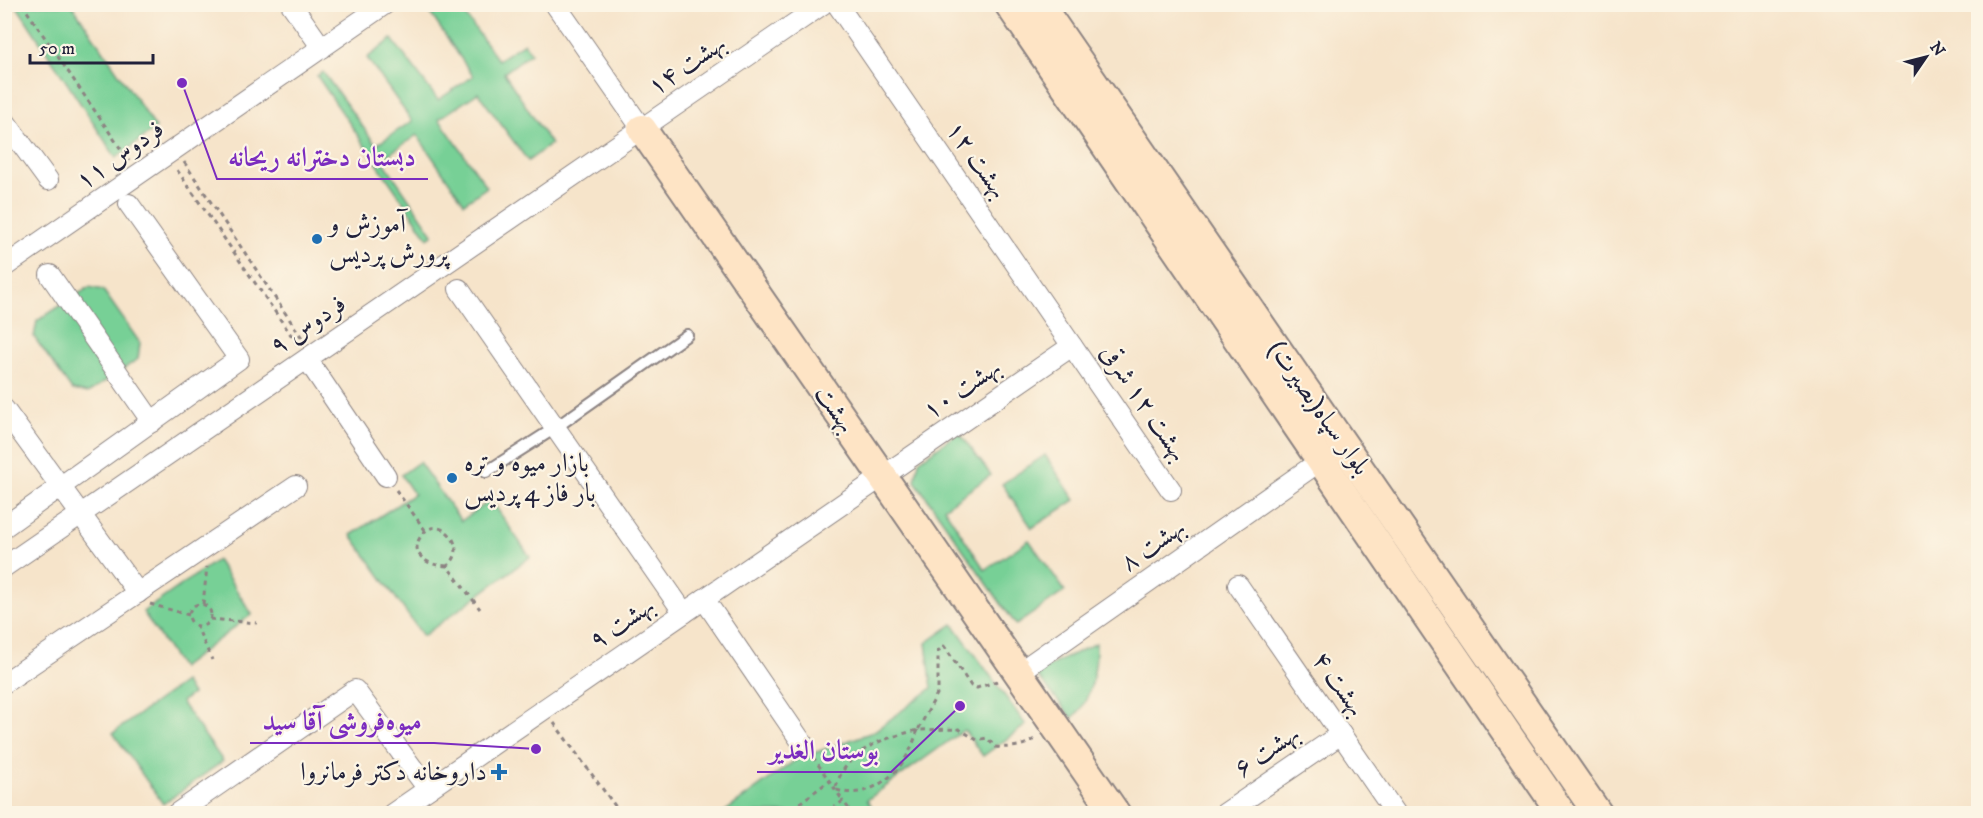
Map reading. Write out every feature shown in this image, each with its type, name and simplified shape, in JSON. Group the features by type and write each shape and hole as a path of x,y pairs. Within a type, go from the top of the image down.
{"main road":[{"name":"بلوار سپاه(بصیرت)","path":"1009,4 1561,811"},
{"name":"بلوار سپاه(بصیرت)","path":"1039,4 1591,803"},
{"name":"بهشت","path":"642,129 1116,813"},
{"path":"1320,460 1345,444"},
{"path":"1561,811 1591,803"}],"street":[{"path":"291,4 322,48"},
{"name":"فردوس ۱۱","path":"4,267 385,4"},
{"name":"بهشت","path":"555,4 642,129"},
{"name":"بهشت ۱۴","path":"642,129 823,4"},
{"name":"بهشت ۱۲","path":"837,4 1072,346"},
{"path":"4,120 48,180"},
{"name":"فردوس ۹","path":"4,567 642,129"},
{"path":"4,526 239,359 129,204"},
{"path":"50,275 152,422"},
{"path":"459,289 684,613"},
{"name":"بهشت ۱۰","path":"882,476 1072,346"},
{"name":"بهشت ۱۲ شرقی","path":"1072,346 1171,490"},
{"path":"310,357 386,476"},
{"path":"4,409 81,514 134,596"},
{"name":"بهشت ۸","path":"1018,673 1320,460"},
{"name":"بهشت ۹","path":"392,813 882,476"},
{"path":"4,683 296,486"},
{"name":"بهشت ۴","path":"1238,585 1396,813"},
{"path":"704,599 803,744"},
{"path":"176,813 355,690 428,789"},
{"name":"بهشت ۶","path":"1224,813 1341,734"}],"lane":[{"path":"486,472 555,428 687,335"}],"path":[{"path":"22,4 139,175"},
{"path":"171,152 310,357"},
{"path":"171,152 310,357"},
{"path":"386,476 425,530"},
{"path":"430,527 439,527 450,534 456,545 456,554 447,566 433,565 418,553 417,542 425,530 430,527"},
{"path":"196,625 205,624 210,619 210,612 203,604 209,545"},
{"path":"447,566 480,609"},
{"path":"134,596 189,615"},
{"path":"203,604 193,606 189,615 212,660"},
{"path":"210,619 257,623"},
{"path":"835,789 845,794 865,791 887,780 909,754 918,730 938,692 938,651 944,646 971,686 977,688 1018,673"},
{"path":"544,709 621,813"},
{"path":"835,789 841,775 860,753 869,746 890,737 918,730 959,729 977,740 987,738 995,747 1005,748 1028,744 1054,725"},
{"path":"803,744 854,813"},
{"path":"785,813 829,781"},
{"path":"825,813 843,801"}],"green space":[{"path":"16,5 72,5 156,128 116,158"},
{"path":"436,5 458,5 498,60 524,43 531,53 504,73 551,144 528,161 478,93 439,119 487,187 464,203 417,135 382,159 433,234 428,238 317,76 323,72 376,145 412,121 367,58 392,39 438,100 473,76 428,10"},
{"path":"89,287 103,290 140,343 138,359 88,393 72,390 34,337 37,321"},
{"path":"959,432 991,475 944,508 985,570 1029,540 1065,591 1016,625 915,481 919,461"},
{"path":"1045,455 1075,500 1032,528 1002,484"},
{"path":"419,462 461,521 491,500 530,557 423,636 351,535 414,494 401,475"},
{"path":"217,560 252,614 181,668 143,612"},
{"path":"953,624 1026,725 983,756 964,730 867,800 872,807 863,813 723,813 797,759 873,732 932,688 926,643"},
{"path":"1096,643 1092,684 1084,704 1072,718 1035,673"},
{"path":"184,682 192,694 181,702 223,761 163,804 113,733"}],"place":[{"name":"دبستان دخترانه ریحانه","path":"182,83"},
{"name":"آموزش و پرورش پردیس","path":"317,239"},
{"name":"بازار میوه و تره بار فاز 4 پردیس","path":"452,478"},
{"name":"بوستان الغدیر","path":"960,706"},
{"name":"میوه‌فروشی آقا سید","path":"536,749"},
{"name":"داروخانه دکتر فرمانروا","path":"499,772"}]}
